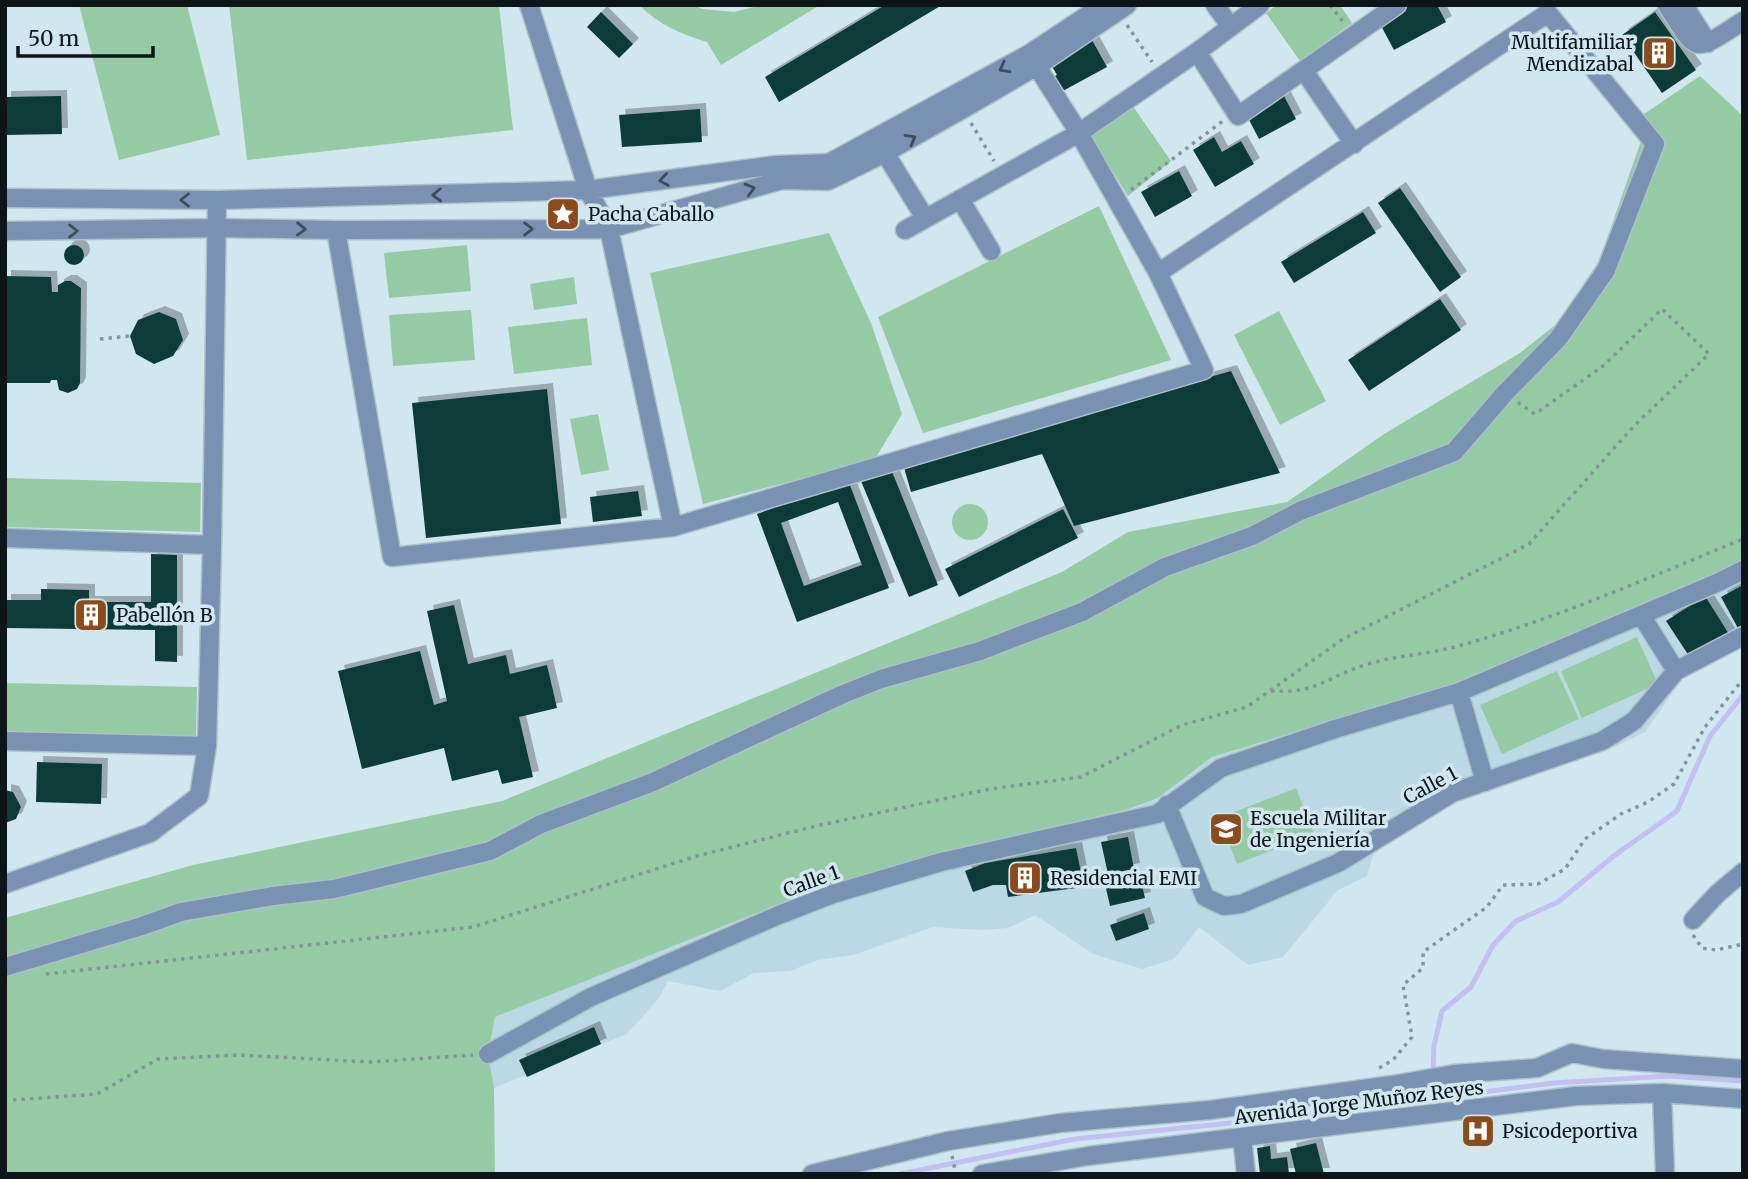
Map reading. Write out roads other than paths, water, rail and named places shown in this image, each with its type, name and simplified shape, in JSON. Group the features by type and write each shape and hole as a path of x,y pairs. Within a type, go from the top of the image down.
{"street":[{"path":"529,5 588,191 609,229 673,527"},
{"path":"1215,5 1231,27"},
{"path":"905,230 1079,133 1260,5"},
{"path":"1196,52 1238,116 1397,5"},
{"path":"1667,5 1699,43"},
{"path":"1684,5 1699,43"},
{"path":"5,231 218,228 609,229 782,180 828,181 963,109 1116,7"},
{"path":"5,967 181,912 273,896 334,889 490,851 541,824 653,782 841,695 881,679 980,651 1083,612 1165,567 1252,536 1300,512 1454,452 1505,393 1559,340 1606,270 1655,144 1548,13 1158,273"},
{"path":"1699,43 1743,22"},
{"path":"5,198 217,200 588,191 776,165 829,163 1033,60"},
{"path":"336,230 392,557 673,527 1204,370 1158,273 1079,133 1033,60"},
{"path":"1304,71 1354,144"},
{"path":"884,153 926,218"},
{"path":"960,199 991,251"},
{"path":"5,884 150,833 199,796 206,746 217,200"},
{"path":"5,538 212,545"},
{"name":"Calle 1","path":"488,1054 591,997 833,894 941,862 1157,814 1221,768 1335,729 1459,692 1743,570"},
{"path":"1641,615 1676,671"},
{"name":"Calle 1","path":"1167,805 1205,897 1224,906 1241,904 1338,863 1452,793 1602,741 1634,722 1676,671 1743,636"},
{"path":"1459,692 1485,782"},
{"path":"5,741 206,746"},
{"path":"1693,920 1717,894 1743,872"},
{"path":"811,1174 948,1141 1060,1123 1210,1110 1454,1074 1537,1068 1572,1053 1603,1059 1743,1069"},
{"path":"1662,1093 1665,1174"},
{"name":"Avenida Jorge Muñoz Reyes","path":"982,1174 1087,1156 1576,1096 1662,1093 1743,1099"},
{"path":"1242,1137 1246,1174"}],"waterway":[{"path":"1433,1073 1434,1046 1442,1011 1471,987 1493,945 1516,921 1558,902 1615,855 1677,811 1710,736 1743,695"},
{"path":"900,1174 1075,1139 1279,1118 1554,1083 1669,1076 1743,1081"}],"place":[{"name":"Multifamiliar Mendizabal","path":"1659,53"},
{"name":"Pacha Caballo","path":"563,214"},
{"name":"Pabellón B","path":"91,615"},
{"name":"Escuela Militar de Ingeniería","path":"1226,829"},
{"name":"Residencial EMI","path":"1025,878"},
{"name":"Psicodeportiva","path":"1478,1131"}]}
